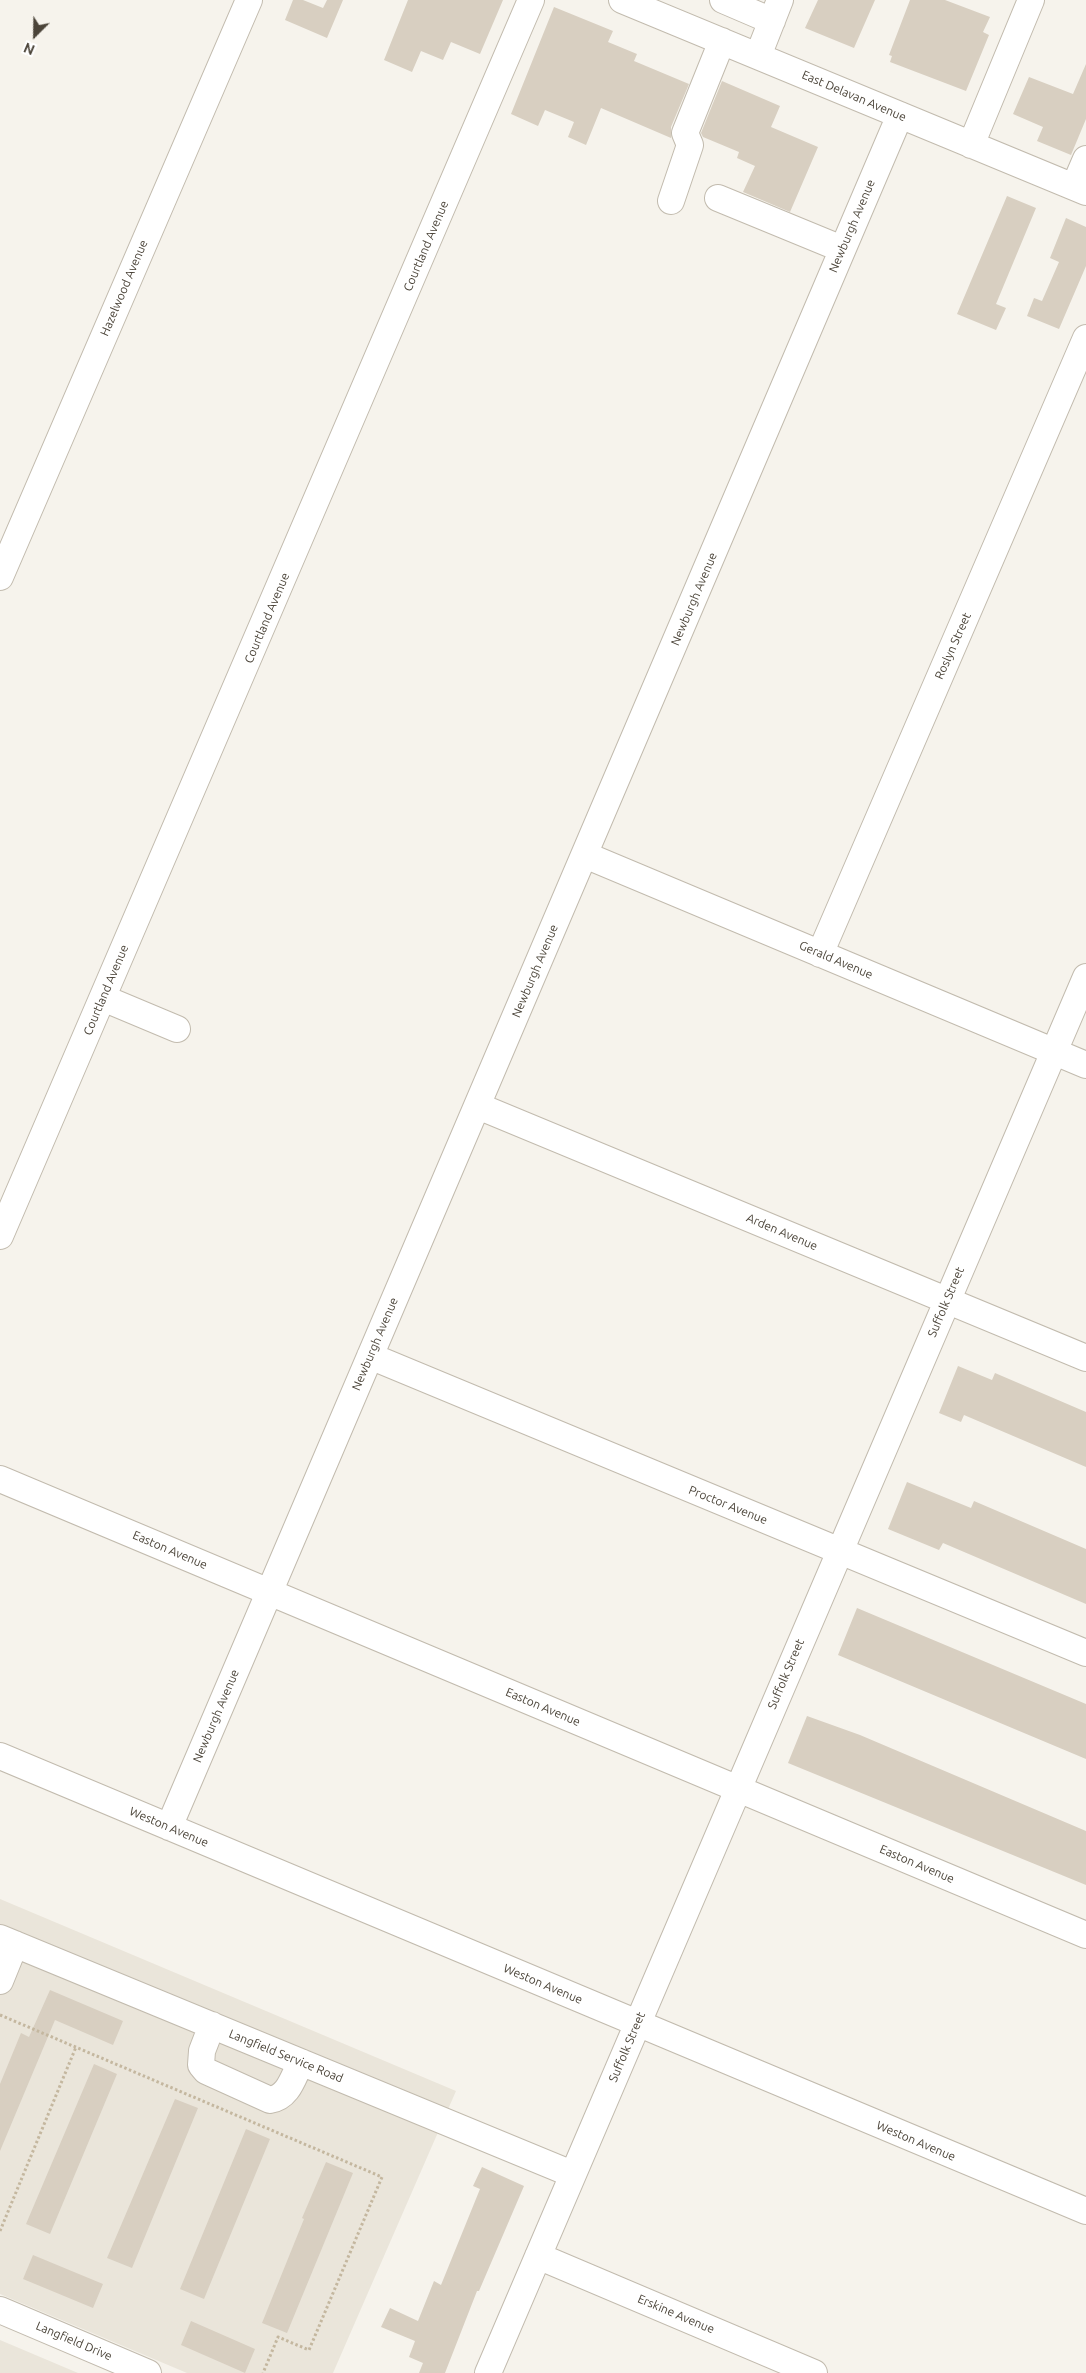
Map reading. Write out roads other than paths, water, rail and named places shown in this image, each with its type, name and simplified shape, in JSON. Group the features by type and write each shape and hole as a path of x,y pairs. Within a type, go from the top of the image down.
{"street":[{"name":"Hazelwood Avenue","path":"0,577 249,0"},
{"name":"Courtland Avenue","path":"0,1236 531,0"},
{"name":"East Delavan Avenue","path":"622,0 1080,190"},
{"path":"696,31 710,0"},
{"path":"723,0 776,10 758,56"},
{"path":"971,145 1031,0"},
{"path":"671,201 690,145 685,134 722,41"},
{"name":"Newburgh Avenue","path":"169,1827 900,115"},
{"path":"1080,190 1086,159"},
{"path":"718,198 842,249"},
{"name":"Roslyn Street","path":"820,954 1086,338"},
{"name":"Gerald Avenue","path":"585,855 1086,1064"},
{"name":"Suffolk Street","path":"488,2373 1086,977"},
{"path":"103,998 177,1029"},
{"name":"Arden Avenue","path":"478,1106 1086,1358"},
{"name":"Proctor Avenue","path":"370,1356 1086,1653"},
{"name":"Easton Avenue","path":"0,1480 1086,1935"},
{"name":"Weston Avenue","path":"0,1756 1086,2211"},
{"path":"0,1982 8,1941"},
{"name":"Langfield Service Road","path":"8,1941 572,2174"},
{"path":"212,2025 202,2051 201,2065 206,2071 270,2100 280,2098 287,2091 301,2062"},
{"name":"Erskine Avenue","path":"538,2256 814,2373"},
{"name":"Langfield Drive","path":"0,2310 148,2373"}]}
